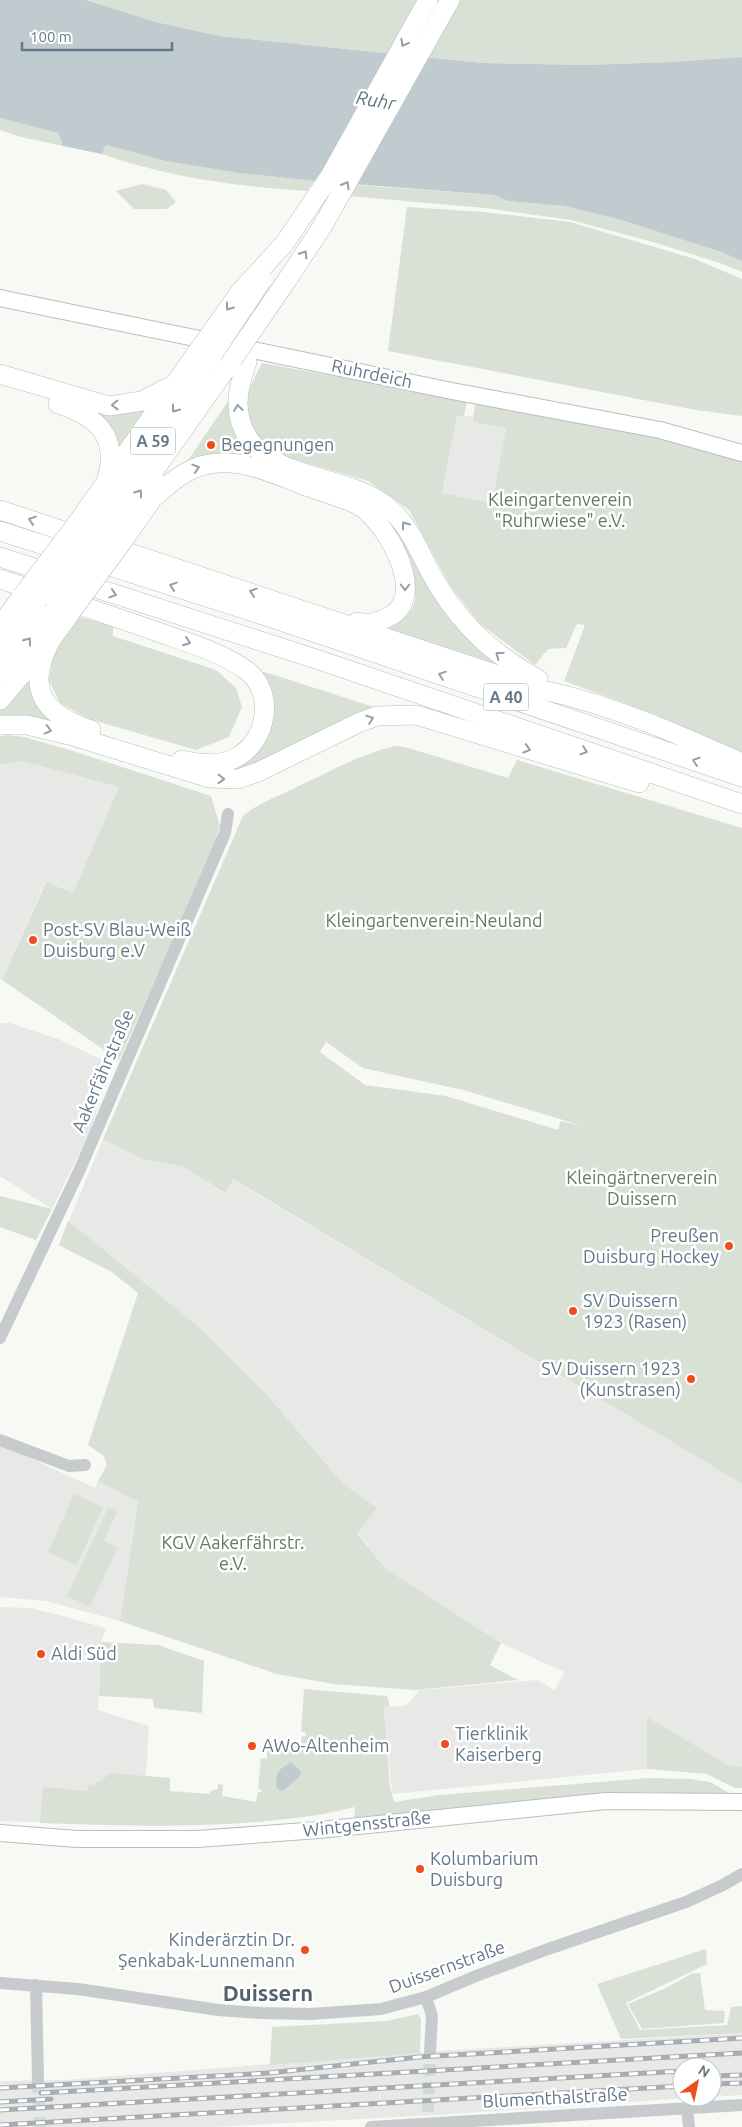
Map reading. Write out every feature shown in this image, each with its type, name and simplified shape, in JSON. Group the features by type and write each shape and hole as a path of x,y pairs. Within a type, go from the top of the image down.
{"highway":[{"path":"105,484 176,382 205,353 240,292 284,244 330,176 428,0"},
{"name":"A 59","path":"0,650 30,598 101,530 240,360 287,280 322,227 450,0"},
{"name":"A 59","path":"0,675 63,609 101,530 205,353"},
{"path":"240,360 237,409 240,420 252,442 269,458 372,496 387,506 404,522 439,586 470,629 488,646 516,667 572,696"},
{"path":"0,374 109,406 142,402 176,382"},
{"path":"0,386 76,410 92,420 100,428 109,446 110,466 105,484 101,530"},
{"path":"156,495 206,400"},
{"path":"101,530 156,495 175,479 190,470 211,464 231,463 262,470 358,505 375,519 383,529 398,559 405,577 406,593 400,608 392,616 366,624 299,607"},
{"path":"0,510 299,607 543,690 572,696 672,731 742,763"},
{"name":"A 40","path":"0,531 269,617 742,777"},
{"name":"A 40","path":"0,558 322,661 742,804"},
{"path":"0,579 91,608 218,654 248,672 261,691 265,711 262,728 252,746 237,757 219,764 197,764 75,725 57,715 45,701 39,687 38,670 42,656 51,640 63,609"},
{"path":"0,626 30,598"},
{"path":"91,608 221,634 322,661"},
{"path":"0,700 51,640"},
{"path":"0,725 27,725 73,736 208,778 238,779 258,772 364,720 377,716 416,714 654,787 676,782"}],"main road":[{"name":"Ruhrdeich","path":"0,298 452,391 660,430 742,453"},
{"name":"Wintgensstraße","path":"0,1834 77,1839 197,1839 319,1830 589,1802 739,1804"}],"street":[{"name":"Aakerfährstraße","path":"0,1338 3,1325 84,1160 225,833 228,814"},
{"path":"0,1440 68,1466 86,1465"},
{"name":"Duissernstraße","path":"0,1983 36,1985 218,2010 278,2014 381,2009 426,1998 476,1976 548,1949 686,1902 742,1874"},
{"path":"36,1985 38,2082"},
{"path":"426,1998 432,2016 430,2052"},
{"name":"Blumenthalstraße","path":"371,2127 427,2121 571,2121 687,2108 742,2105"},
{"path":"687,2108 689,2127"}],"shaded area":[{"path":"457,414 473,417 475,422 506,428 492,503 442,493"},
{"path":"22,761 119,787 73,893 45,882 2,980 0,979 0,765"},
{"path":"0,1023 10,1023 58,1039 111,1064 91,1129 52,1209 0,1176"},
{"path":"103,1139 142,1159 184,1167 224,1193 232,1179 742,1484 742,1767 728,1765 647,1718 647,1769 392,1794 384,1707 406,1706 420,1690 537,1680 555,1690 564,1672 501,1643 386,1569 311,1472 138,1293 112,1272 59,1245"},
{"path":"0,1444 95,1488 98,1481 138,1502 120,1621 46,1601 0,1597"},
{"path":"0,1607 32,1608 106,1628 101,1642 98,1710 149,1726 143,1825 0,1821"},
{"path":"742,2033 742,2095 722,2096 722,2057 672,2057 672,2099 213,2127 0,2127 0,2081 66,2080 439,2051"}],"green space":[{"path":"86,0 742,0 742,57 586,65 483,63 219,36 156,22"},
{"path":"0,118 58,133 63,146 21,137 0,130"},
{"path":"106,145 165,161 239,173 314,181 307,191 203,180 153,169 102,154"},
{"path":"142,184 166,190 176,202 167,209 134,209 116,191"},
{"path":"356,185 494,195 508,201 564,206 618,219 721,252 742,261 742,272 723,264 656,243 571,220 485,208 349,196"},
{"path":"407,207 484,212 570,222 695,259 742,279 742,416 696,410 388,351"},
{"name":"Kleingartenverein \"Ruhrwiese\" e.V.","path":"262,363 467,400 464,416 457,415 442,493 492,503 506,428 474,422 476,402 656,436 742,460 742,756 657,715 564,681 585,625 577,624 566,648 548,649 535,665 480,624 451,587 409,510 368,481 286,457 259,440 246,413 249,389"},
{"path":"231,397 266,462 186,463"},
{"path":"152,403 116,456 78,404"},
{"path":"374,503 392,518 508,668 388,629 401,621 411,610 415,601 415,591 407,566"},
{"path":"78,617 113,625 113,636 216,670 236,688 242,707 229,737 196,750 89,719 60,703 49,681 53,654"},
{"path":"255,670 377,708 257,765 227,771 264,741"},
{"path":"32,671 59,722 0,718 0,707"},
{"path":"0,736 24,737 70,750 211,796 220,826 208,862 119,1060 2,980 46,882 73,893 119,787 22,761 0,765"},
{"path":"395,746 405,747 508,778 517,760 742,828 742,1484 233,1179 225,1193 184,1167 142,1159 103,1139 243,816 268,800 344,764","holes":["326,1042 363,1068 467,1091 583,1126 561,1121 558,1130 446,1096 365,1085 320,1052"]},
{"path":"0,1196 52,1209 36,1240 0,1227"},
{"name":"KGV Aakerfährstr. e.V.","path":"68,1221 200,1328 266,1394 343,1484 377,1508 357,1533 386,1569 501,1643 490,1665 518,1680 415,1690 334,1684 277,1674 120,1621 138,1502 98,1481 107,1465 104,1456 88,1445 138,1293 112,1272 59,1245"},
{"path":"74,1494 103,1507 77,1565 48,1552"},
{"path":"108,1508 117,1512 104,1541 118,1547 90,1607 67,1596"},
{"path":"101,1642 158,1645 204,1661 202,1713 154,1708 153,1699 99,1696"},
{"path":"304,1689 387,1696 390,1706 384,1707 390,1788 394,1802 440,1795 649,1778 691,1779 710,1782 731,1794 636,1792 354,1820 355,1807 329,1813 270,1821 204,1825 139,1826 40,1823 43,1787 87,1791 88,1785 98,1783 111,1773 170,1778 170,1791 210,1794 210,1791 218,1789 218,1784 223,1785 222,1796 256,1802 258,1792 262,1790 258,1788 261,1758 267,1759 268,1743 301,1744 302,1736 306,1736 306,1733 301,1731"},
{"path":"647,1717 728,1765 742,1767 742,1788 735,1788 707,1774 647,1769"},
{"path":"706,1949 707,1964 626,2003 640,2030 727,2025 731,2007 742,2006 742,2033 621,2039 597,1984"},
{"path":"700,1973 705,2010 725,2011 724,2023 642,2029 628,2004 668,1987 691,1974"},
{"path":"418,2014 421,2019 420,2053 270,2065 272,2027 387,2021"}],"water":[{"name":"Ruhr","path":"0,0 86,0 156,22 219,36 483,63 586,65 742,57 742,261 721,252 618,219 564,206 508,201 494,195 314,181 239,173 165,161 106,145 102,154 63,146 58,133 0,118"},
{"path":"291,1762 301,1771 300,1776 283,1791 280,1790 276,1787 278,1774 281,1769"}],"tunnel":[{"path":"428,2112 430,2052"},
{"path":"38,2081 40,2127"}],"railway":[{"path":"0,2088 268,2073 419,2057 742,2038"},
{"path":"41,2093 742,2053"},
{"path":"0,2110 672,2072"},
{"path":"722,2076 742,2075"},
{"path":"722,2084 742,2083"},
{"path":"0,2125 672,2087"},
{"path":"0,2102 51,2099"}],"place":[{"name":"Begegnungen","path":"211,445"},
{"name":"Post-SV Blau-Weiß Duisburg e.V","path":"33,940"},
{"name":"Preußen Duisburg Hockey","path":"729,1246"},
{"name":"SV Duissern 1923 (Rasen)","path":"573,1311"},
{"name":"SV Duissern 1923 (Kunstrasen)","path":"691,1379"},
{"name":"Aldi Süd","path":"41,1654"},
{"name":"Tierklinik Kaiserberg","path":"445,1744"},
{"name":"AWo-Altenheim","path":"252,1746"},
{"name":"Kolumbarium Duisburg","path":"420,1869"},
{"name":"Kinderärztin Dr. Şenkabak-Lunnemann","path":"305,1950"}],"district":[{"name":"Duissern","path":"268,1993"}],"park label":[{"name":"Kleingartenverein-Neuland","path":"434,921"},
{"name":"Kleingärtnerverein Duissern","path":"642,1188"}]}
